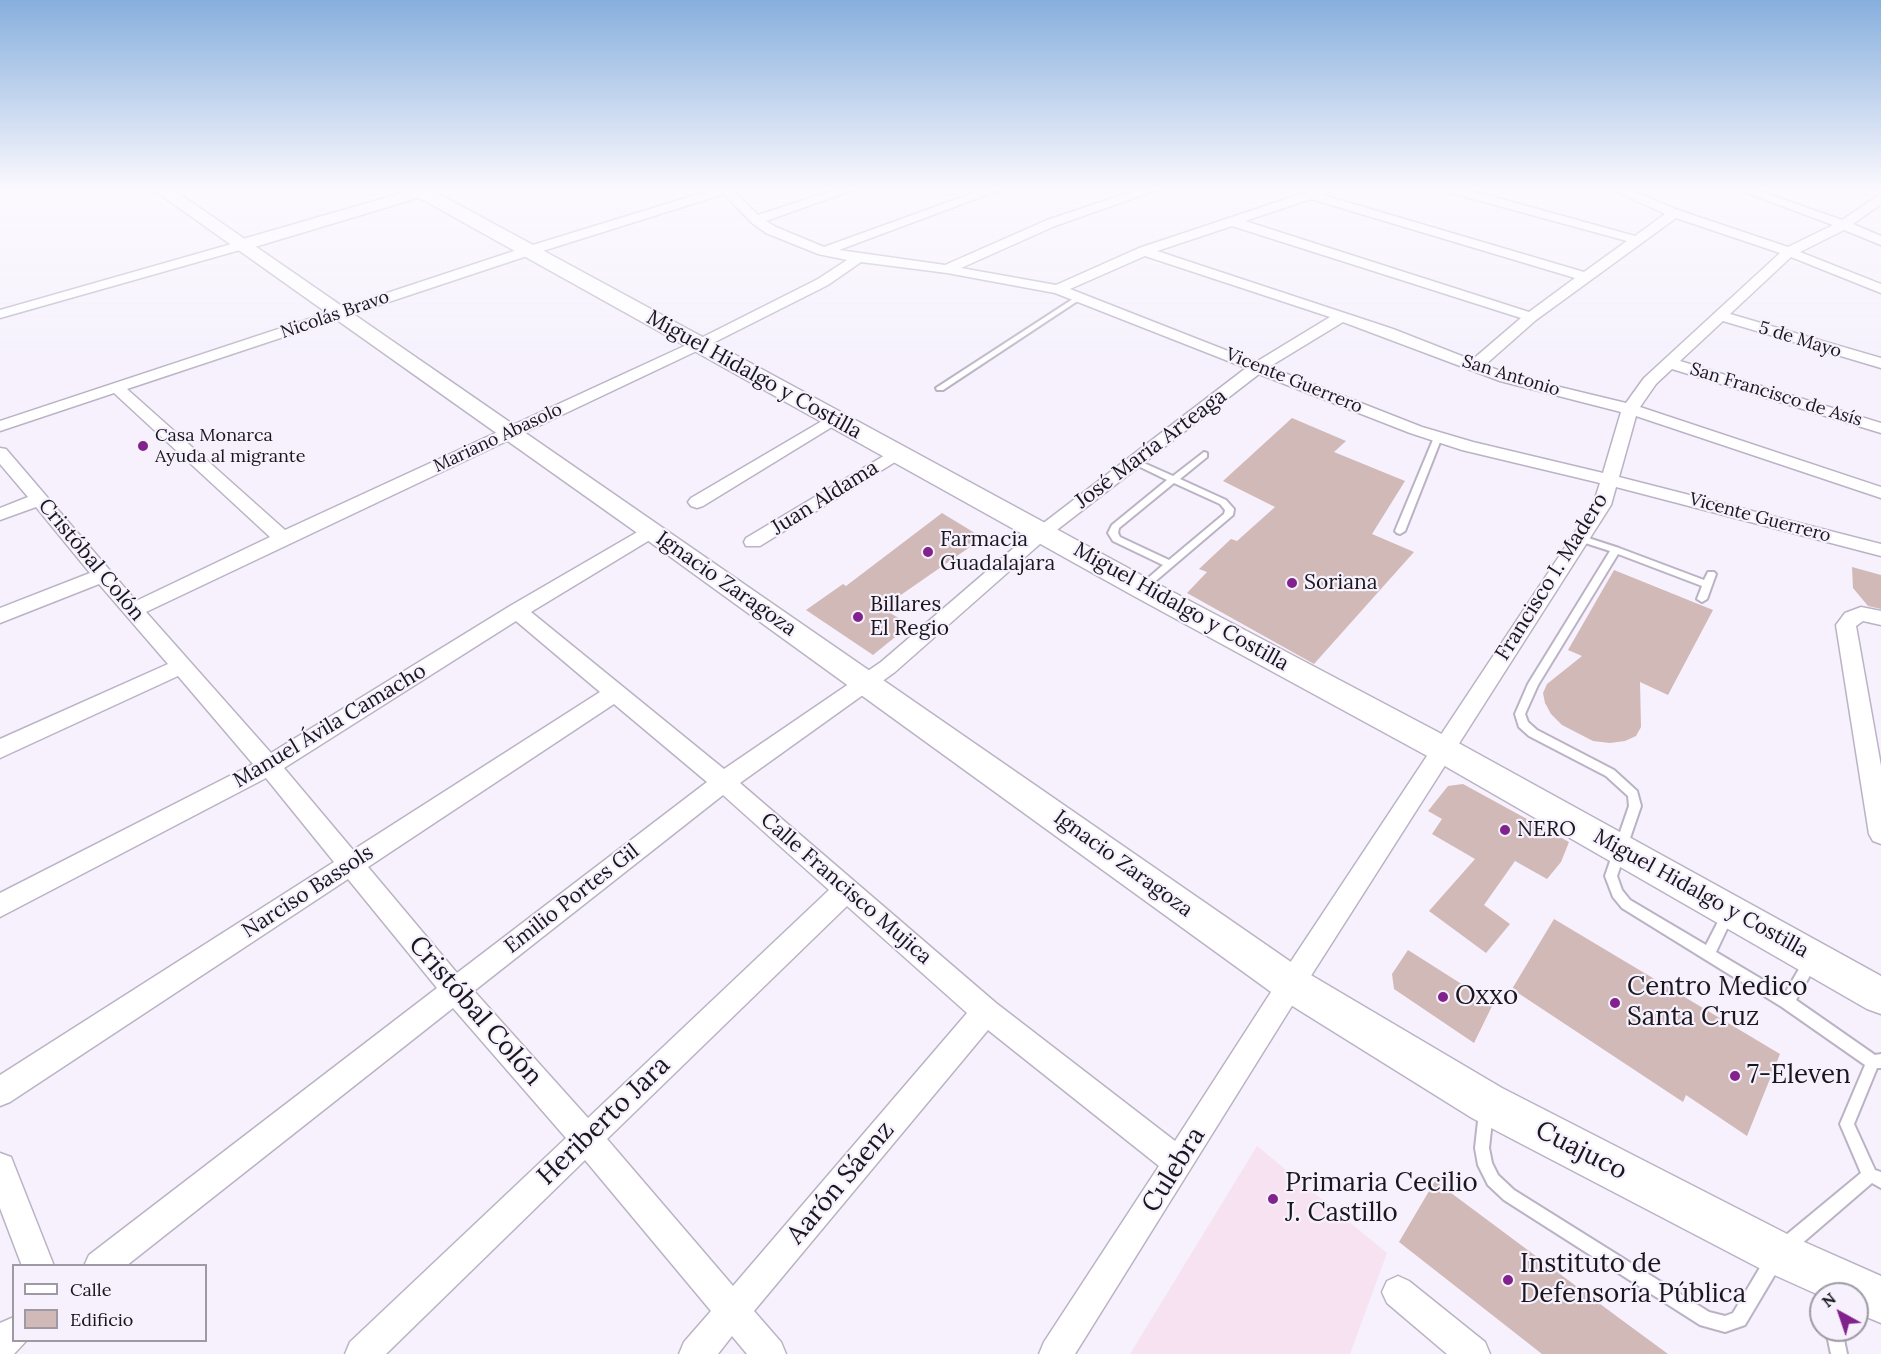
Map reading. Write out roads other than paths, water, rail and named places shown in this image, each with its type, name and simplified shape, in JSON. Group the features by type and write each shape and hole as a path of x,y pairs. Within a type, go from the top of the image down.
{"main road":[{"name":"Ignacio Zaragoza","path":"252,251 652,531 1291,984"},
{"name":"Miguel Hidalgo y Costilla","path":"528,251 1142,588 1442,749 1881,996"},
{"name":"Cuajuco","path":"1291,984 1487,1103 1778,1253 1822,1282"}],"street":[{"path":"0,314 217,251"},
{"name":"Nicolás Bravo","path":"0,426 527,251"},
{"name":"Vicente Guerrero","path":"824,251 858,258 947,269 1058,289 1081,296 1438,437 1881,550"},
{"path":"947,269 987,251"},
{"path":"1058,289 1144,251"},
{"name":"San Antonio","path":"1145,251 1341,317 1533,386 1630,409 1881,493"},
{"path":"1326,251 1531,318"},
{"path":"1498,251 1585,277"},
{"path":"1474,366 1531,318 1621,251"},
{"path":"1789,252 1881,289"},
{"name":"Francisco I. Madero","path":"1291,984 1602,505 1630,409 1650,381 1789,252"},
{"name":"Mariano Abasolo","path":"133,610 508,432 698,345 823,282 858,258"},
{"name":"5 de Mayo","path":"1720,316 1881,363"},
{"name":"José María Arteaga","path":"1043,532 1259,366 1341,317"},
{"name":"San Francisco de Asís","path":"1670,363 1881,428"},
{"path":"118,388 283,538"},
{"path":"697,502 834,419"},
{"name":"Cristóbal Colón","path":"0,453 102,575 269,766 454,989 586,1138 769,1354"},
{"name":"Juan Aldama","path":"753,542 897,453"},
{"path":"0,514 40,499"},
{"name":"Manuel Ávila Camacho","path":"0,906 269,766 517,611 652,531"},
{"name":"Emilio Portes Gil","path":"103,1264 723,782 888,667 1043,532"},
{"path":"0,616 102,575"},
{"name":"Calle Francisco Mujica","path":"517,611 723,782 986,1012 1179,1163"},
{"path":"1881,618 1861,614 1851,618 1846,625 1881,834"},
{"path":"0,749 182,666"},
{"name":"Narciso Bassols","path":"0,1092 615,693"},
{"name":"Heriberto Jara","path":"362,1354 847,889"},
{"name":"Culebra","path":"1056,1354 1291,984"},
{"name":"Aarón Sáenz","path":"696,1354 986,1012"},
{"path":"0,1168 37,1264"},
{"path":"1398,1292 1473,1354"},
{"path":"0,1344 12,1335"}],"lane":[{"path":"940,388 1081,296"},
{"path":"1400,531 1438,437"},
{"path":"1169,564 1116,539 1113,533 1115,527 1204,455"},
{"path":"1134,462 1223,502 1230,509 1228,514 1142,588"},
{"path":"1580,538 1709,579 1702,599"},
{"path":"1487,1103 1482,1148 1485,1165 1493,1180 1509,1195 1707,1319 1725,1324 1739,1319 1778,1253 1876,1177 1847,1124 1877,1062 1787,1002 1626,904 1617,893 1611,876 1635,806 1633,794 1610,773 1533,734 1523,724 1520,714 1533,684 1616,550"},
{"path":"1708,954 1730,911"},
{"path":"1787,1002 1813,958"}],"place":[{"name":"Casa Monarca Ayuda al migrante","path":"143,446"},
{"name":"Farmacia Guadalajara","path":"928,552"},
{"name":"Soriana","path":"1292,583"},
{"name":"Billares El Regio","path":"858,617"},
{"name":"NERO","path":"1505,830"},
{"name":"Oxxo","path":"1443,997"},
{"name":"Centro Medico Santa Cruz","path":"1615,1003"},
{"name":"7-Eleven","path":"1735,1076"},
{"name":"Primaria Cecilio J. Castillo","path":"1273,1199"},
{"name":"Instituto de Defensoría Pública","path":"1508,1280"}]}
